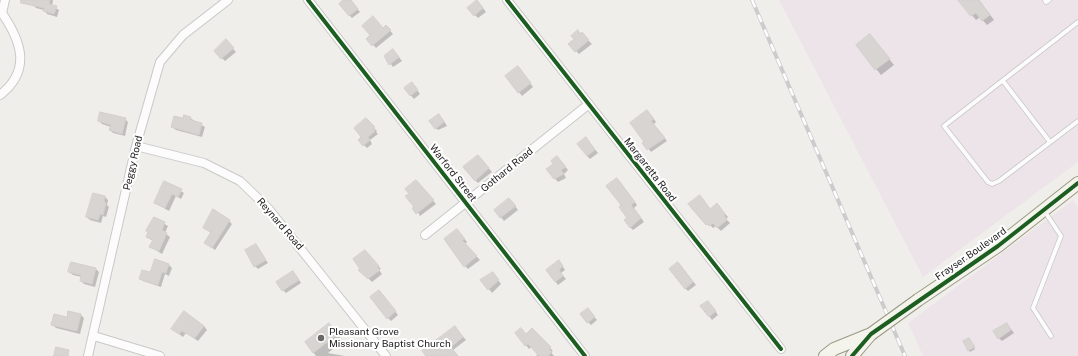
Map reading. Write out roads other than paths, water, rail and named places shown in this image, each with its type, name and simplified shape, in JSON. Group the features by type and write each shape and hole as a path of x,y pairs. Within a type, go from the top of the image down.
{"main road":[{"name":"Frayser Boulevard","path":"871,334 998,246 1078,183"},
{"path":"825,356 834,349 871,334"},
{"path":"852,356 871,334"}],"street":[{"path":"0,95 16,76 20,63 21,51 17,39 1,13 6,0"},
{"name":"Peggy Road","path":"88,356 94,336 136,146 160,62 183,35 228,0"},
{"name":"Warford Street","path":"308,0 585,356"},
{"name":"Margaretta Road","path":"507,0 781,349"},
{"name":"Gothard Road","path":"425,235 589,104"},
{"name":"Reynard Road","path":"136,146 204,163 240,181 268,208 386,356"},
{"path":"94,336 160,356"}],"lane":[{"path":"1045,0 1046,2 1049,0"},
{"path":"1078,22 944,126 988,182 992,184 999,181 1078,121"},
{"path":"1003,81 1050,142"},
{"path":"1044,210 1061,236 1033,308 1051,336"}],"railway":[{"path":"752,0 905,356"}],"place":[{"name":"Pleasant Grove Missionary Baptist Church","path":"321,338"}]}
